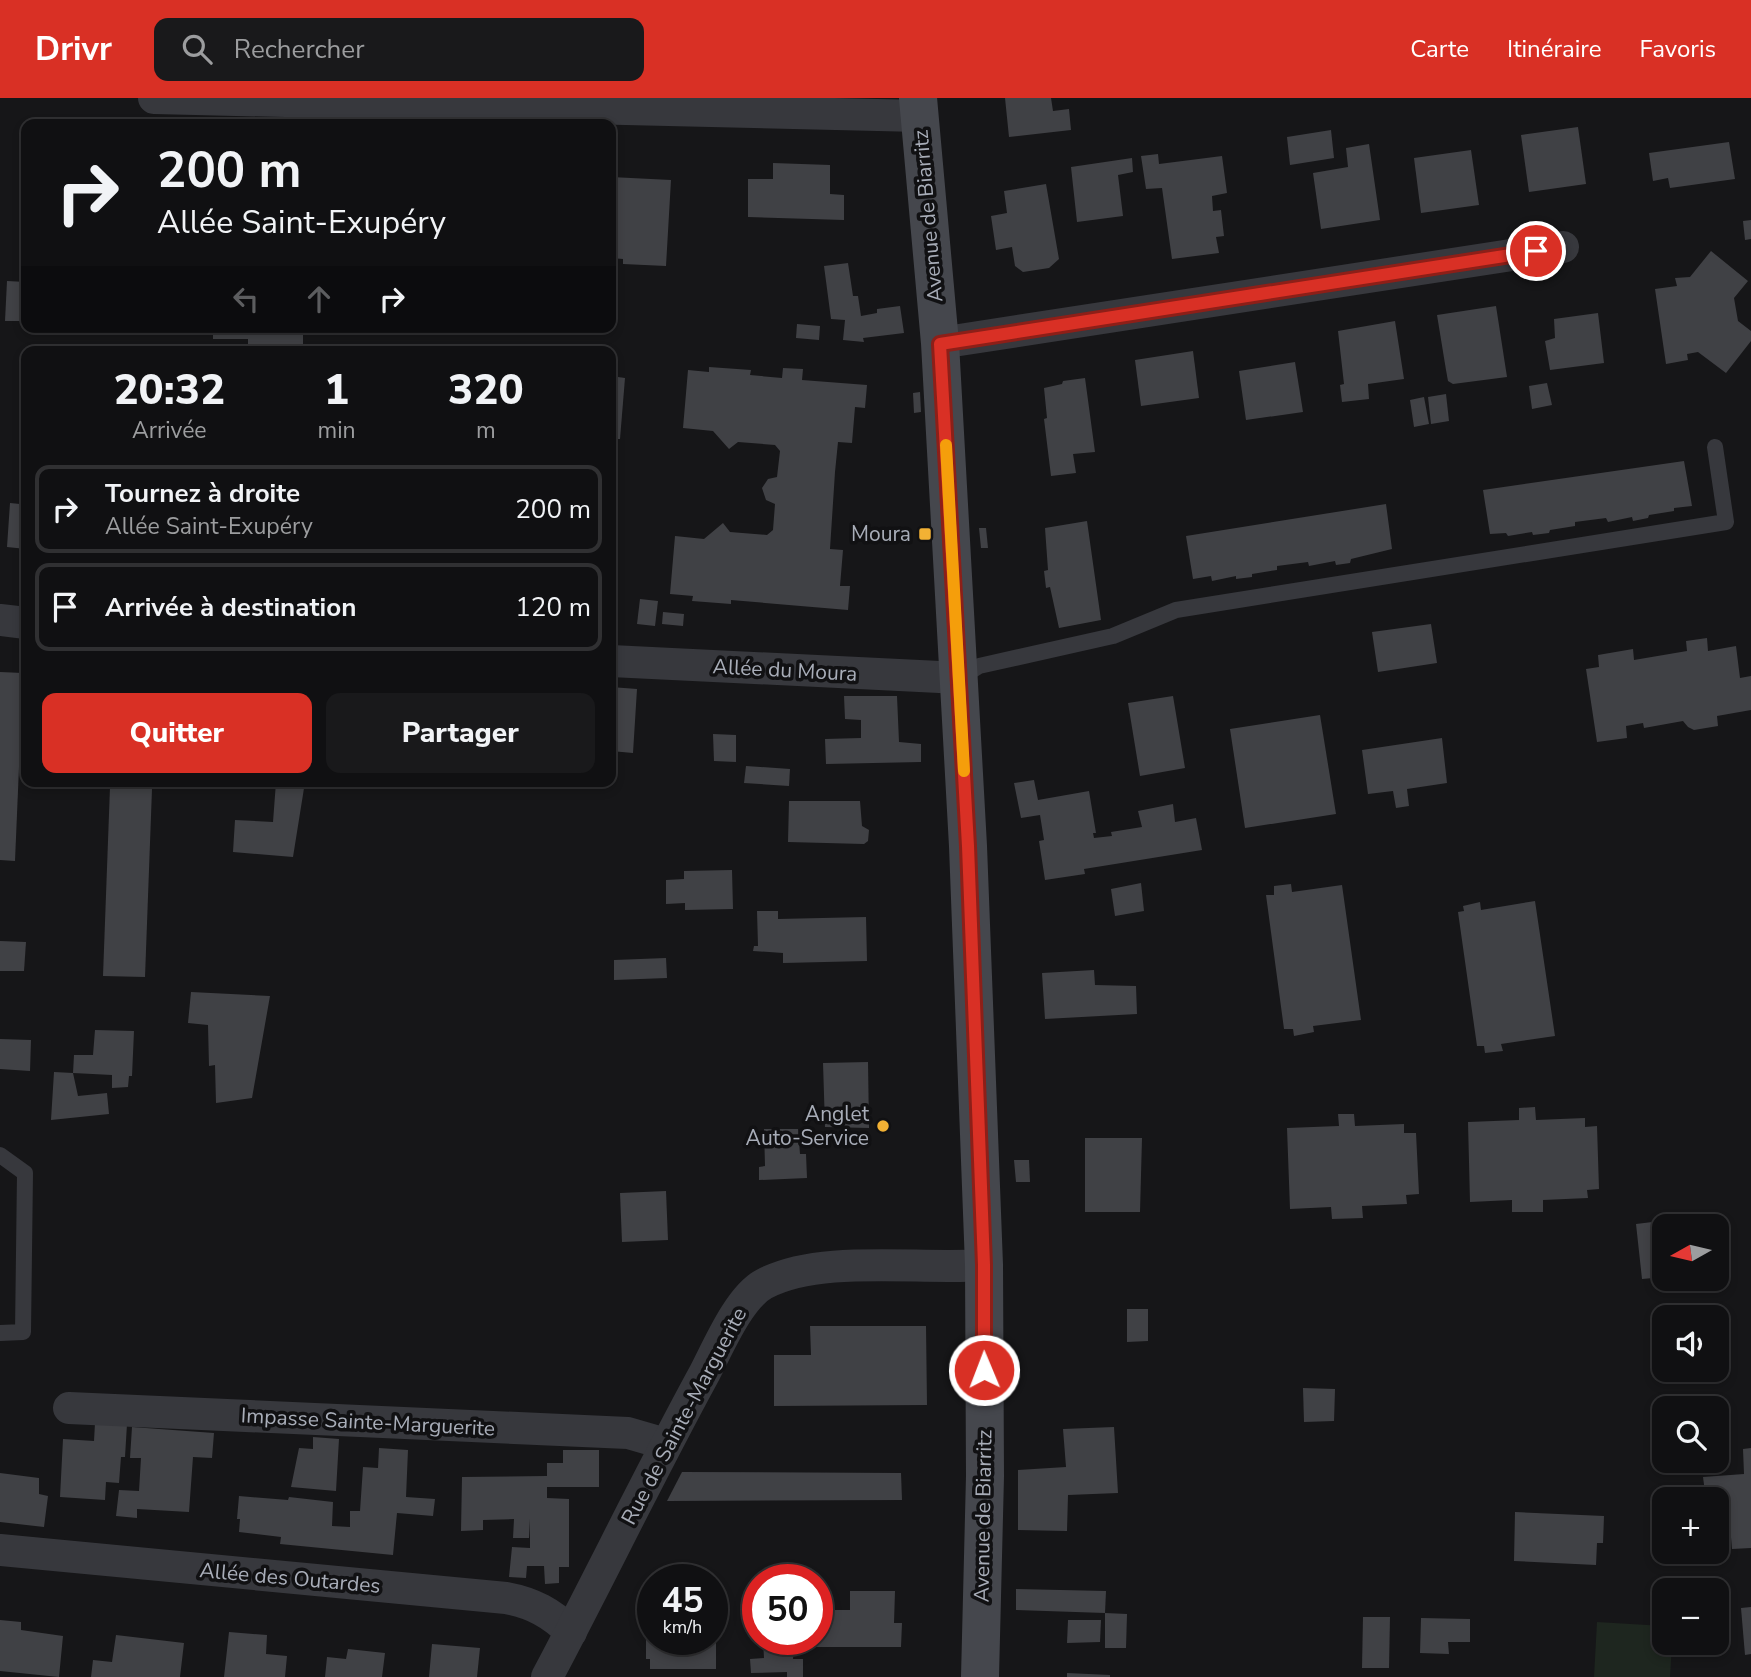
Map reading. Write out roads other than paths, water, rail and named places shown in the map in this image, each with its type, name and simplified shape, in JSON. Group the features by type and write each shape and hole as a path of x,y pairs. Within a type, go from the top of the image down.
{"main road":[{"name":"Avenue de Biarritz","path":"919,107 940,344 968,846 984,1265 985,1476 979,1677"}],"street":[{"path":"154,98 919,107"},
{"path":"940,344 1563,247"},
{"path":"0,620 21,622"},
{"name":"Allée du Moura","path":"616,661 960,678"},
{"name":"Rue de Sainte-Marguerite","path":"547,1677 666,1444 741,1306 762,1285 798,1272 852,1265 984,1265"},
{"name":"Impasse Sainte-Marguerite","path":"69,1408 628,1433 666,1444"},
{"name":"Allée des Outardes","path":"0,1550 506,1598 528,1602 555,1617 571,1632"}],"lane":[{"path":"960,678 979,666 1113,636 1176,610 1726,522 1715,447"},
{"path":"0,1155 25,1173 23,1332 0,1333"}],"place":[{"name":"Moura","path":"925,534"},
{"name":"Anglet Auto-Service","path":"883,1126"}]}
